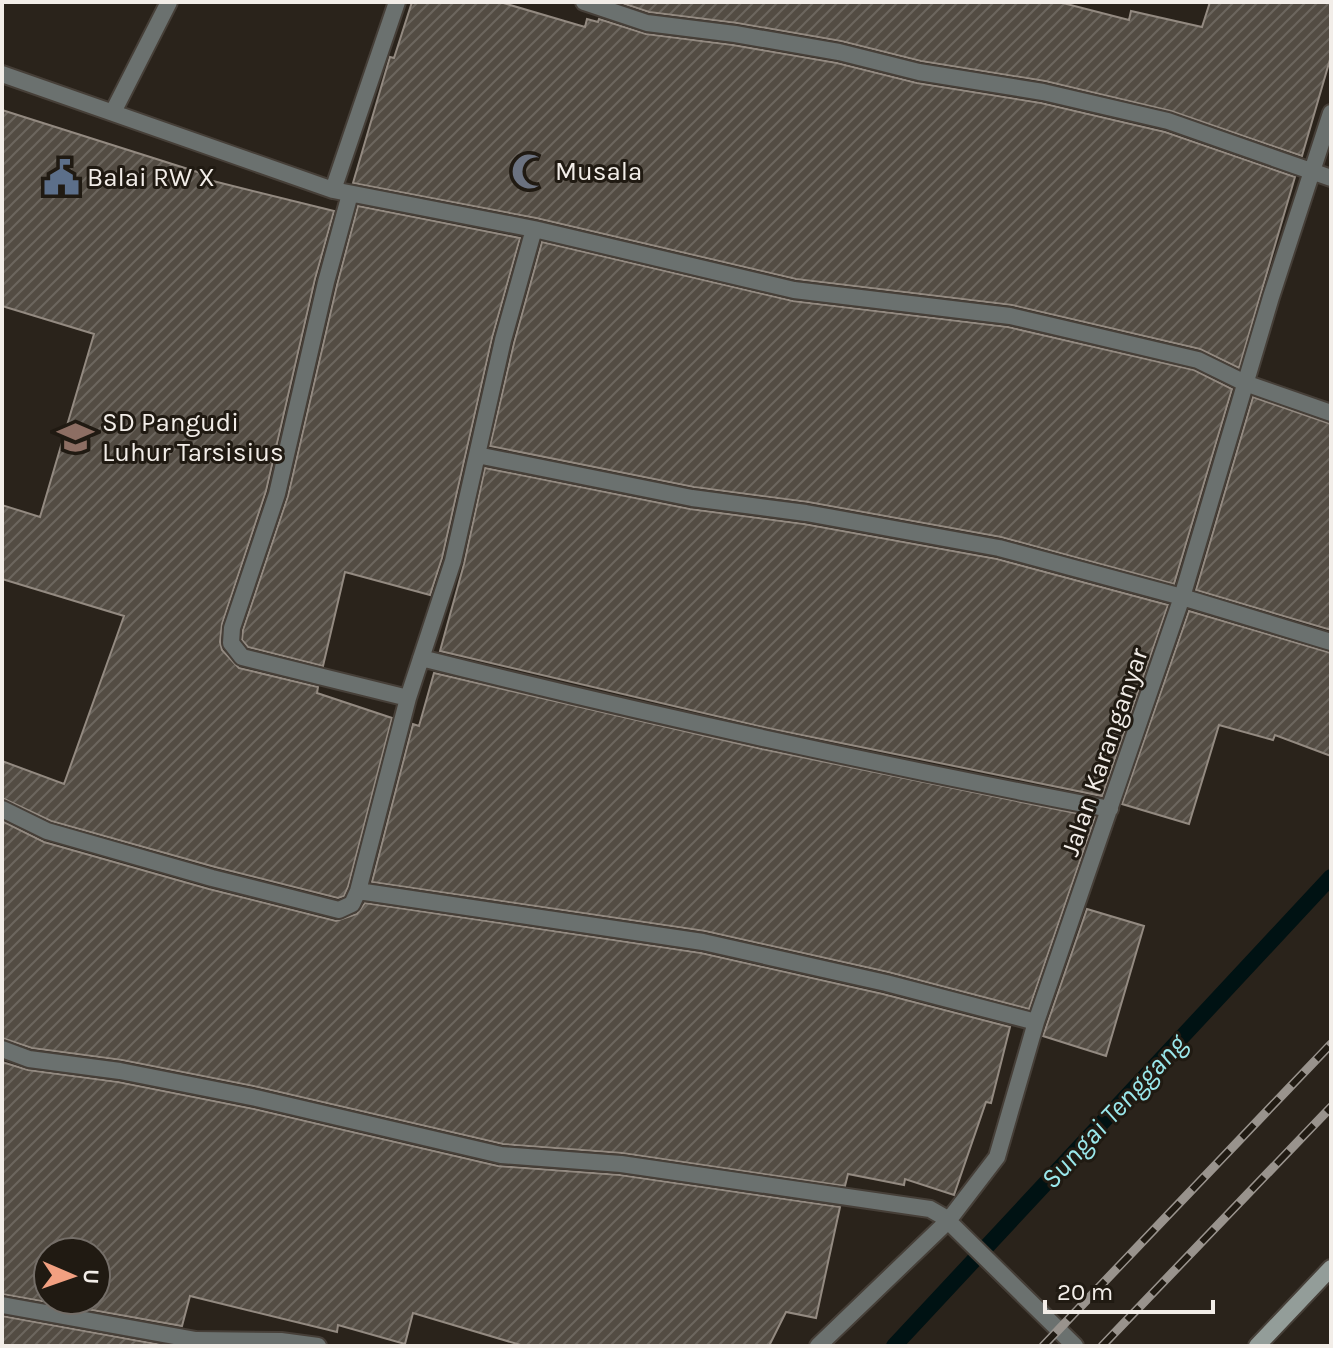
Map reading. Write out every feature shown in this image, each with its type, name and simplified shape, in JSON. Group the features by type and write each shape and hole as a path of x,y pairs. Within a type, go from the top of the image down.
{"street":[{"path":"113,112 169,2"},
{"path":"333,190 397,2"},
{"path":"584,2 647,23 839,52 919,72 1057,95 1168,121 1331,178"},
{"path":"2,74 333,190 534,229 794,290 1010,316 1198,360 1245,383 1331,413"},
{"name":"Jalan Karanganyar","path":"818,1346 950,1223 997,1157 1036,1022 1182,597 1245,383 1331,113"},
{"path":"350,194 326,282 277,494 232,628 231,643 242,657 408,698"},
{"path":"2,809 47,831 212,878 339,910 347,909 352,904 408,698 453,561 503,340 534,229"},
{"path":"477,455 692,498 806,513 999,548 1182,597 1331,642"},
{"path":"421,658 594,701 977,784 1110,809"},
{"path":"358,891 703,942 886,983 1036,1022"},
{"path":"2,1049 29,1059 120,1071 256,1098 501,1155 621,1164 930,1209 950,1223 1075,1346"},
{"path":"1257,1346 1331,1268"},
{"path":"2,1305 196,1340 281,1341 318,1346"}],"building":[{"path":"412,2 500,2 585,27 587,19 598,22 599,19 646,34 837,63 917,83 1041,103 1165,132 1295,177 1239,368 1200,349 1012,305 796,279 536,218 353,183 390,57 394,58"},
{"path":"619,2 1059,2 1129,20 1131,11 1202,27 1210,2 1331,2 1331,56 1302,156 1171,111 1045,81 921,61 841,41 649,12"},
{"path":"2,110 210,176 209,180 334,211 315,279 266,491 222,624 220,642 222,650 239,668 318,687 317,693 392,718 344,896 338,898 215,867 51,821 2,798 2,761 64,784 124,616 2,579 2,505 40,517 94,334 2,306"},
{"path":"358,206 520,238 492,338 442,558 430,595 345,572 323,666 248,647 242,640 288,496"},
{"path":"542,242 793,301 1008,327 1194,370 1232,389 1174,584 1001,537 808,502 694,487 490,446"},
{"path":"1253,397 1331,424 1331,630 1196,590"},
{"path":"485,468 690,509 804,524 997,559 1168,605 1102,796 767,728 440,651 464,564"},
{"path":"1189,611 1331,653 1331,756 1275,735 1273,740 1219,725 1189,824 1122,804"},
{"path":"434,673 762,749 1095,817 1029,1009 888,972 705,931 372,882 413,724 419,726"},
{"path":"2,821 44,842 336,921 357,914 365,903 701,953 883,994 1010,1027 991,1103 986,1102 954,1195 905,1179 904,1185 848,1174 845,1186 622,1153 503,1144 258,1087 122,1060 32,1048 2,1038"},
{"path":"1087,909 1144,926 1106,1056 1043,1036"},
{"path":"2,1062 28,1070 118,1082 254,1109 498,1166 620,1175 840,1207 816,1318 786,1312 769,1346 524,1346 413,1313 405,1344 338,1325 337,1332 190,1296 182,1326 112,1314 112,1236 32,1236 32,1299 2,1294"},
{"path":"2,1316 167,1346 2,1346"}],"waterway":[{"name":"Sungai Tenggang","path":"894,1346 1331,877"}],"railway":[{"path":"1043,1346 1331,1044"},
{"path":"1102,1346 1331,1107"}],"place":[{"name":"Musala","path":"529,171"},
{"name":"Balai RW X","path":"61,177"},
{"name":"SD Pangudi Luhur Tarsisius","path":"76,437"}]}
